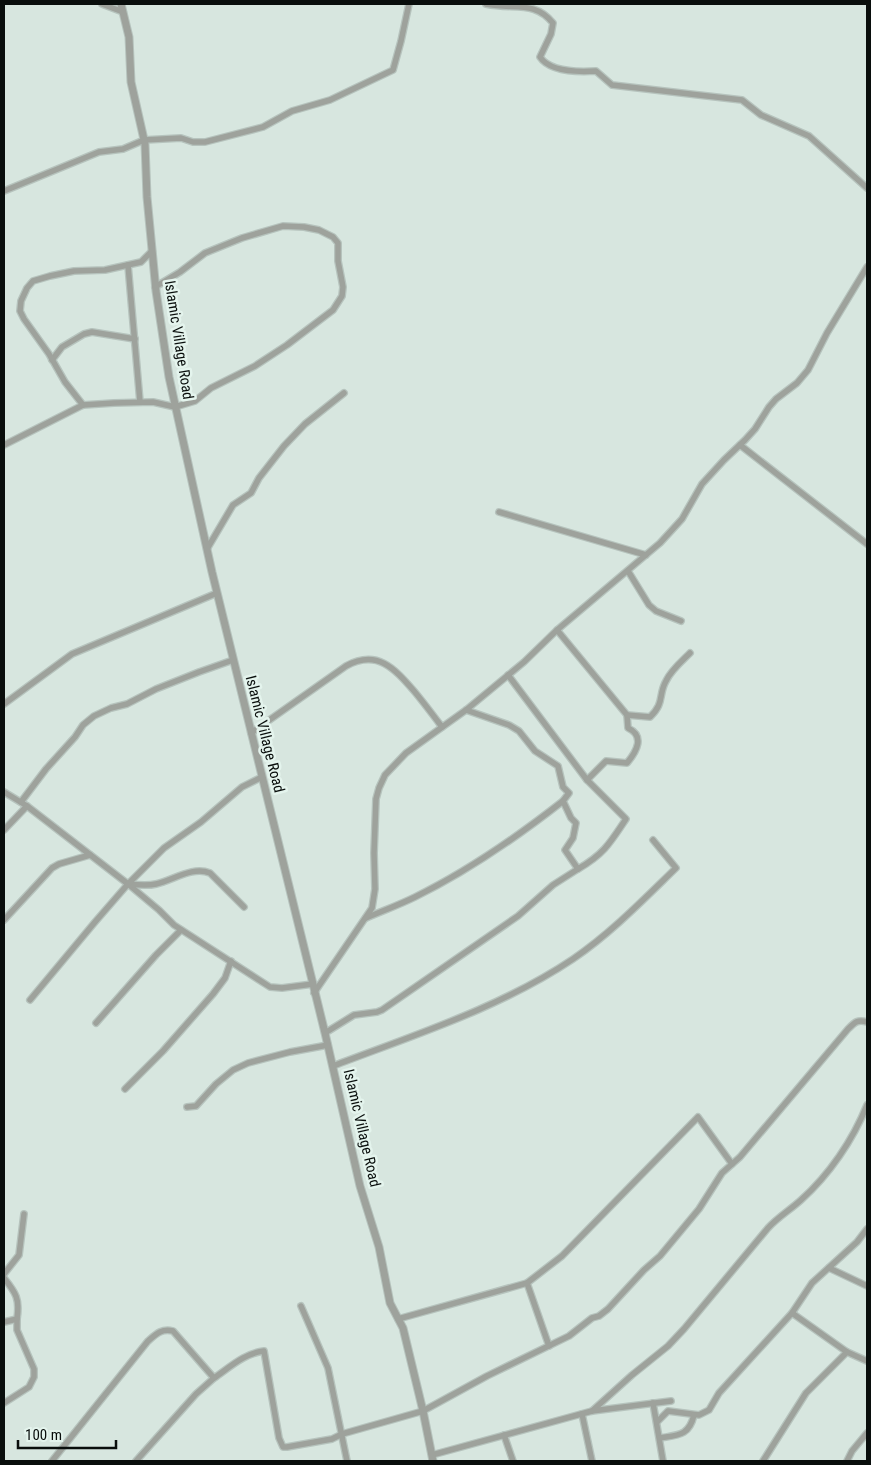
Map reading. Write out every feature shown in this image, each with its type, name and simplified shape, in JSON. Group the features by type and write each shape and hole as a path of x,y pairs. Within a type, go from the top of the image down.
{"street":[{"path":"102,4 123,12"},
{"name":"Islamic Village Road","path":"122,4 129,37 132,82 144,140 155,287 175,408 217,593 328,1045 360,1186 379,1248 390,1303 403,1328 433,1458"},
{"path":"4,191 99,152 123,149 144,140 181,138 194,142 205,142 262,126 292,112 330,100 369,83 393,70 409,4"},
{"path":"486,4 534,5 546,12 553,23 551,34 540,58 544,63 583,71 596,70 612,85 742,100 761,115 809,136 867,188"},
{"path":"4,445 83,405 153,402 175,408 195,401 211,388 255,366 287,345 333,310 342,296 343,287 338,261 338,243 333,237 319,230 304,226 283,226 242,238 205,253 180,272 155,287"},
{"path":"83,405 65,382 20,311 27,288 33,281 50,276 74,271 105,270 141,262 152,251"},
{"path":"128,265 140,402"},
{"path":"314,992 372,908 375,889 374,837 376,799 385,775 406,754 466,710 508,675 557,630 660,543 682,519 702,484 755,429 772,403 797,383 808,370 827,333 867,267"},
{"path":"52,360 62,347 84,334 92,332 135,339"},
{"path":"207,549 234,505 251,493 259,478 284,446 305,424 344,392"},
{"path":"740,445 867,544"},
{"path":"499,512 646,555"},
{"path":"628,570 649,605 656,611 681,621"},
{"path":"4,704 72,654 217,593"},
{"path":"557,630 627,715 628,728 634,731 638,738 638,746 628,763 606,761 587,780"},
{"path":"627,715 650,717 657,711 665,682 690,653"},
{"path":"4,830 24,804 46,769 75,737 83,725 94,716 111,708 126,704 156,689 233,660"},
{"path":"251,733 346,666 355,661 363,660 382,662 398,673 442,727"},
{"path":"325,1033 354,1015 382,1010 518,916 553,885 595,859 605,849 626,819 587,780 508,675"},
{"path":"366,918 415,897 465,870 564,801 569,793 563,787 558,766 535,751 519,732 509,726 466,710"},
{"path":"30,1000 128,884 164,848 202,822 242,787 262,777"},
{"path":"4,792 24,804 128,884 181,930 270,987 282,988 313,984"},
{"path":"564,801 571,818 576,823 574,838 565,850 578,868"},
{"path":"333,1066 502,1000 573,959 617,925 676,868 653,840"},
{"path":"4,920 52,868 59,864 90,855"},
{"path":"128,884 156,884 184,874 204,870 210,873 244,907"},
{"path":"96,1023 156,954 181,930"},
{"path":"125,1089 182,1031 225,978 232,962"},
{"path":"136,1461 196,1394 214,1378 254,1352 264,1351 275,1415 283,1447 321,1441 423,1411 487,1376 569,1336 592,1318 599,1316 608,1309 644,1270 660,1256 694,1217 722,1173 732,1164 848,1029 856,1021 862,1020 867,1022"},
{"path":"187,1107 196,1106 216,1084 233,1070 248,1063 290,1052 328,1045"},
{"path":"592,1411 668,1346 768,1228 802,1200 827,1172 852,1138 867,1105"},
{"path":"398,1319 527,1283 562,1256 698,1117 732,1164"},
{"path":"4,1403 29,1387 34,1377 34,1369 17,1330 19,1305 14,1290 4,1276 19,1255 24,1214"},
{"path":"657,1422 668,1411 699,1415 709,1410 719,1393 792,1313 812,1283 867,1229"},
{"path":"829,1268 867,1286"},
{"path":"527,1283 549,1346"},
{"path":"301,1306 328,1368 347,1461"},
{"path":"792,1313 848,1352 867,1361"},
{"path":"4,1322 17,1319"},
{"path":"52,1461 148,1341 159,1332 173,1331 214,1378"},
{"path":"763,1461 806,1393 848,1352"},
{"path":"433,1458 504,1435 592,1411 671,1401"},
{"path":"653,1403 663,1461"},
{"path":"582,1414 592,1461"},
{"path":"660,1438 686,1432 694,1415"},
{"path":"847,1461 852,1451 867,1433"},
{"path":"504,1435 513,1461"}]}
